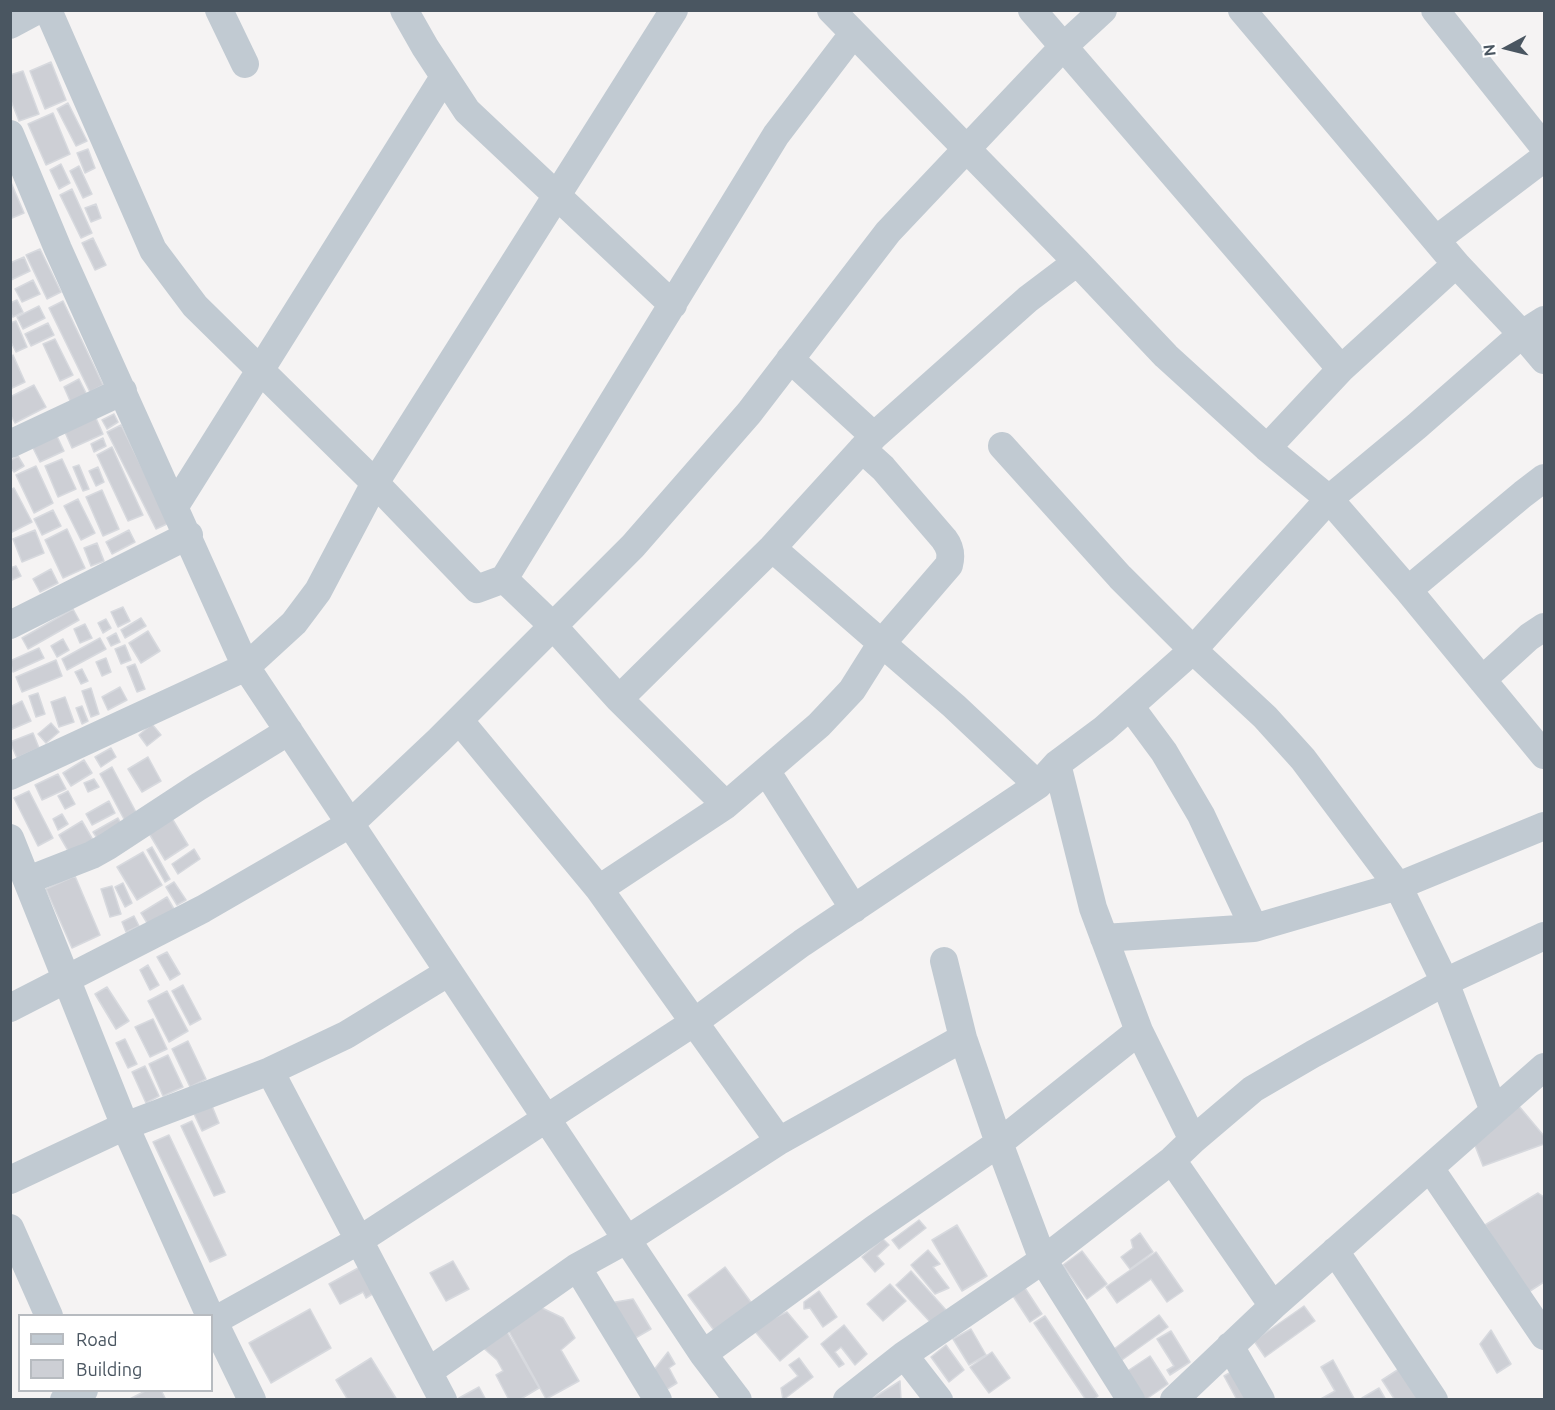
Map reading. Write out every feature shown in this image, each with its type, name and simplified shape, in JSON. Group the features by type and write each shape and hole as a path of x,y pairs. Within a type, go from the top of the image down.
{"street":[{"path":"10,25 38,10"},
{"path":"48,10 153,250 195,306 375,483 477,590 504,579 776,135 853,34"},
{"path":"219,10 246,64"},
{"path":"404,10 467,111 673,305"},
{"path":"10,776 246,667 294,623 318,591 375,483 674,10"},
{"path":"831,10 1166,356 1267,448 1329,499 1545,755"},
{"path":"1032,10 1341,369"},
{"path":"10,1008 202,909 350,824 459,720 633,546 749,413 888,232 1064,46 1103,10"},
{"path":"1242,10 1456,264 1533,327 1545,360"},
{"path":"1435,10 1545,147"},
{"path":"175,506 444,77"},
{"path":"13,146 189,535 246,667 703,1354 738,1400"},
{"path":"1437,239 1545,158"},
{"path":"619,699 772,548 868,442 1028,299 1077,262"},
{"path":"1267,448 1341,369 1456,264"},
{"path":"213,1318 358,1241 693,1023 802,943 1038,785 1057,764 1104,729 1193,650 1329,499 1533,327"},
{"path":"599,889 726,805 819,725 852,690 881,644 945,571 951,558 950,548 944,539 883,468 868,442 790,359"},
{"path":"10,444 123,392"},
{"path":"1002,446 1120,577 1193,650 1265,717 1303,759 1398,886 1445,982 1494,1111"},
{"path":"1408,590 1522,494 1545,478"},
{"path":"10,625 189,535"},
{"path":"772,548 954,706 1038,785"},
{"path":"504,579 552,625 619,699 726,805"},
{"path":"1482,680 1529,637 1545,627"},
{"path":"1130,706 1164,752 1201,815 1254,928"},
{"path":"459,720 599,889 779,1141"},
{"path":"28,880 92,855 108,846 289,731"},
{"path":"1057,764 1081,864 1104,938 1139,1031 1193,1140"},
{"path":"766,771 854,909"},
{"path":"1104,938 1254,928 1398,886 1545,826"},
{"path":"10,838 125,1126 210,1314"},
{"path":"847,1400 904,1355 1043,1260 1172,1160 1253,1089 1312,1054 1445,982 1545,936"},
{"path":"944,961 963,1038 1043,1260 1131,1400"},
{"path":"10,1180 125,1126 270,1071 346,1035 449,972"},
{"path":"703,1354 874,1228 999,1143 1139,1031"},
{"path":"428,1372 577,1267 628,1239 779,1141 963,1038"},
{"path":"270,1071 443,1400"},
{"path":"1174,1400 1335,1251 1494,1111 1543,1073"},
{"path":"1172,1160 1273,1306"},
{"path":"1430,1168 1545,1336"},
{"path":"10,1228 48,1314"},
{"path":"1335,1251 1434,1400"},
{"path":"577,1267 658,1400"},
{"path":"213,1321 252,1400"},
{"path":"1230,1346 1262,1400"},
{"path":"904,1355 939,1400"}],"building":[{"path":"51,62 66,100 45,109 30,71"},
{"path":"23,71 39,114 19,121 10,98 10,75"},
{"path":"68,103 87,141 76,146 57,109"},
{"path":"53,113 70,154 46,165 28,124"},
{"path":"88,149 95,168 85,173 77,153"},
{"path":"61,164 70,183 59,189 50,170"},
{"path":"79,166 92,194 83,198 70,171"},
{"path":"10,180 24,213 12,218 10,214"},
{"path":"72,189 92,233 81,238 60,195"},
{"path":"96,204 101,218 91,222 85,208"},
{"path":"93,238 106,265 95,270 82,243"},
{"path":"40,249 61,292 47,299 26,255"},
{"path":"24,257 30,271 11,280 10,263"},
{"path":"33,280 40,294 22,302 15,289"},
{"path":"17,300 23,312 13,317 10,312 10,303"},
{"path":"63,301 103,385 90,392 49,308"},
{"path":"39,306 45,318 23,329 17,317"},
{"path":"16,321 27,347 16,352 10,340 10,323"},
{"path":"48,323 54,335 31,346 25,334"},
{"path":"55,339 73,375 60,381 43,344"},
{"path":"13,355 25,382 10,389 10,357"},
{"path":"79,379 87,395 71,403 64,387"},
{"path":"34,385 46,407 15,423 10,414 10,397"},
{"path":"114,414 118,422 107,429 102,420"},
{"path":"95,416 103,434 72,448 64,430"},
{"path":"121,425 169,523 156,529 107,432"},
{"path":"55,432 64,451 40,462 31,444"},
{"path":"103,438 106,446 94,452 91,444"},
{"path":"112,447 143,515 128,521 97,455"},
{"path":"18,456 24,466 14,472 10,467 10,461"},
{"path":"62,459 76,489 58,497 45,466"},
{"path":"79,465 89,489 83,491 73,467"},
{"path":"36,466 53,503 34,513 16,475"},
{"path":"98,467 104,482 96,486 89,471"},
{"path":"14,488 32,522 10,533 10,490"},
{"path":"102,490 119,529 103,536 86,497"},
{"path":"78,499 95,533 81,540 64,506"},
{"path":"53,510 61,526 42,535 34,519"},
{"path":"67,529 85,568 63,578 45,540"},
{"path":"35,530 44,553 22,562 13,539"},
{"path":"129,530 135,542 112,554 106,542"},
{"path":"97,543 104,561 91,566 84,548"},
{"path":"16,566 21,576 12,580 10,568"},
{"path":"51,569 58,583 40,592 33,579"},
{"path":"123,607 130,621 118,627 111,612"},
{"path":"73,609 79,620 28,649 22,638"},
{"path":"141,618 146,626 125,638 121,630"},
{"path":"106,619 111,628 103,633 98,623"},
{"path":"85,624 92,638 80,643 74,629"},
{"path":"148,631 160,651 141,663 129,643"},
{"path":"116,633 120,642 111,646 107,638"},
{"path":"100,638 106,649 67,670 62,659"},
{"path":"63,639 69,650 57,657 51,646"},
{"path":"125,645 131,660 121,664 115,649"},
{"path":"39,648 44,658 13,672 10,661"},
{"path":"106,658 111,672 102,676 96,662"},
{"path":"56,660 62,676 22,692 16,677"},
{"path":"135,664 145,689 137,692 127,667"},
{"path":"82,669 88,681 81,684 75,672"},
{"path":"120,687 127,700 108,710 102,697"},
{"path":"91,688 99,714 91,717 82,691"},
{"path":"38,693 45,714 36,717 29,696"},
{"path":"65,697 74,722 59,727 51,702"},
{"path":"22,701 31,721 10,730 10,707"},
{"path":"82,706 88,721 82,724 76,708"},
{"path":"51,723 59,732 46,743 38,734"},
{"path":"152,724 161,735 147,746 139,735"},
{"path":"33,733 39,748 17,758 10,742"},
{"path":"111,748 116,757 101,767 95,757"},
{"path":"148,757 161,781 142,792 128,769"},
{"path":"84,760 92,773 71,786 63,773"},
{"path":"112,767 137,814 125,821 100,774"},
{"path":"58,774 66,789 42,800 35,785"},
{"path":"94,779 99,787 88,792 84,783"},
{"path":"29,791 53,838 38,846 14,798"},
{"path":"68,791 75,804 65,809 58,796"},
{"path":"109,801 115,813 92,825 86,814"},
{"path":"62,814 68,824 58,830 53,819"},
{"path":"170,815 188,845 165,860 147,830"},
{"path":"118,818 123,827 99,841 93,832"},
{"path":"82,821 93,840 70,854 59,835"},
{"path":"152,847 170,879 165,882 147,850"},
{"path":"194,849 200,859 178,874 172,864"},
{"path":"143,852 162,885 137,900 117,867"},
{"path":"75,876 100,935 72,948 46,889"},
{"path":"174,882 186,900 177,905 166,887"},
{"path":"123,883 132,903 125,907 115,887"},
{"path":"112,886 121,914 110,917 101,889"},
{"path":"167,897 174,909 149,926 141,913"},
{"path":"134,916 139,926 126,932 122,922"},
{"path":"167,952 180,974 170,980 157,957"},
{"path":"148,965 159,985 150,990 140,970"},
{"path":"183,985 201,1019 190,1025 172,991"},
{"path":"107,987 129,1021 116,1029 95,994"},
{"path":"167,991 188,1031 169,1042 148,1001"},
{"path":"153,1019 167,1049 150,1057 135,1027"},
{"path":"125,1039 137,1064 128,1068 116,1043"},
{"path":"188,1041 206,1079 190,1087 172,1049"},
{"path":"168,1055 183,1087 163,1096 149,1064"},
{"path":"145,1066 159,1096 146,1103 132,1072"},
{"path":"1518,1105 1544,1136 1544,1144 1483,1166 1474,1143"},
{"path":"212,1106 219,1123 202,1131 194,1114"},
{"path":"192,1121 225,1192 214,1196 181,1126"},
{"path":"169,1135 226,1255 210,1262 153,1142"},
{"path":"1538,1193 1544,1197 1544,1282 1527,1293 1485,1225"},
{"path":"919,1220 926,1228 899,1249 892,1240"},
{"path":"957,1225 987,1276 962,1291 932,1240"},
{"path":"1140,1233 1153,1252 1130,1269 1121,1257 1133,1248 1131,1240"},
{"path":"883,1239 889,1245 877,1256 884,1264 875,1272 862,1257"},
{"path":"928,1250 940,1264 933,1267 949,1288 935,1294 911,1265"},
{"path":"1082,1251 1107,1284 1087,1299 1063,1265"},
{"path":"1156,1252 1183,1291 1167,1302 1151,1279 1117,1303 1106,1287"},
{"path":"453,1261 469,1289 446,1301 430,1273"},
{"path":"360,1267 374,1293 366,1298 363,1292 340,1304 329,1284"},
{"path":"725,1267 753,1305 716,1333 688,1295"},
{"path":"911,1271 946,1310 932,1324 896,1285"},
{"path":"890,1284 906,1301 883,1321 867,1304"},
{"path":"1025,1288 1042,1314 1030,1322 1013,1296"},
{"path":"819,1291 837,1317 823,1327 810,1308 804,1309 804,1302"},
{"path":"633,1299 651,1329 632,1340 610,1303"},
{"path":"1304,1306 1315,1321 1265,1357 1254,1341"},
{"path":"540,1307 563,1318 575,1338 561,1350 579,1381 546,1399 506,1326"},
{"path":"310,1309 331,1348 271,1383 249,1343"},
{"path":"787,1312 808,1337 780,1361 752,1328"},
{"path":"1159,1315 1168,1327 1122,1360 1114,1349"},
{"path":"1045,1316 1098,1396 1093,1400 1086,1400 1034,1323"},
{"path":"844,1325 867,1354 855,1365 841,1347 835,1352 844,1364 839,1367 821,1344"},
{"path":"971,1329 986,1355 969,1365 953,1339"},
{"path":"506,1330 539,1388 519,1400 509,1400 496,1375 503,1371 497,1360 480,1345"},
{"path":"1491,1330 1511,1364 1497,1373 1480,1344"},
{"path":"1171,1331 1190,1362 1170,1375 1167,1370 1174,1366 1157,1339"},
{"path":"946,1345 964,1370 949,1382 931,1357"},
{"path":"668,1352 675,1364 669,1368 677,1383 664,1391 653,1371"},
{"path":"992,1352 1010,1378 989,1393 970,1367"},
{"path":"1150,1356 1168,1384 1145,1400 1123,1374"},
{"path":"371,1358 397,1400 348,1400 336,1380"},
{"path":"799,1358 813,1377 783,1400 781,1388 798,1376 789,1365"},
{"path":"1333,1360 1355,1400 1319,1400 1335,1391 1321,1367"},
{"path":"1399,1369 1419,1400 1395,1400 1382,1380"},
{"path":"1233,1371 1248,1400 1237,1400 1224,1376"},
{"path":"900,1381 901,1400 870,1400"},
{"path":"479,1387 486,1400 460,1400 459,1398"},
{"path":"1379,1388 1386,1400 1363,1400 1362,1398"},
{"path":"143,1392 162,1392 166,1400 128,1400"}]}
